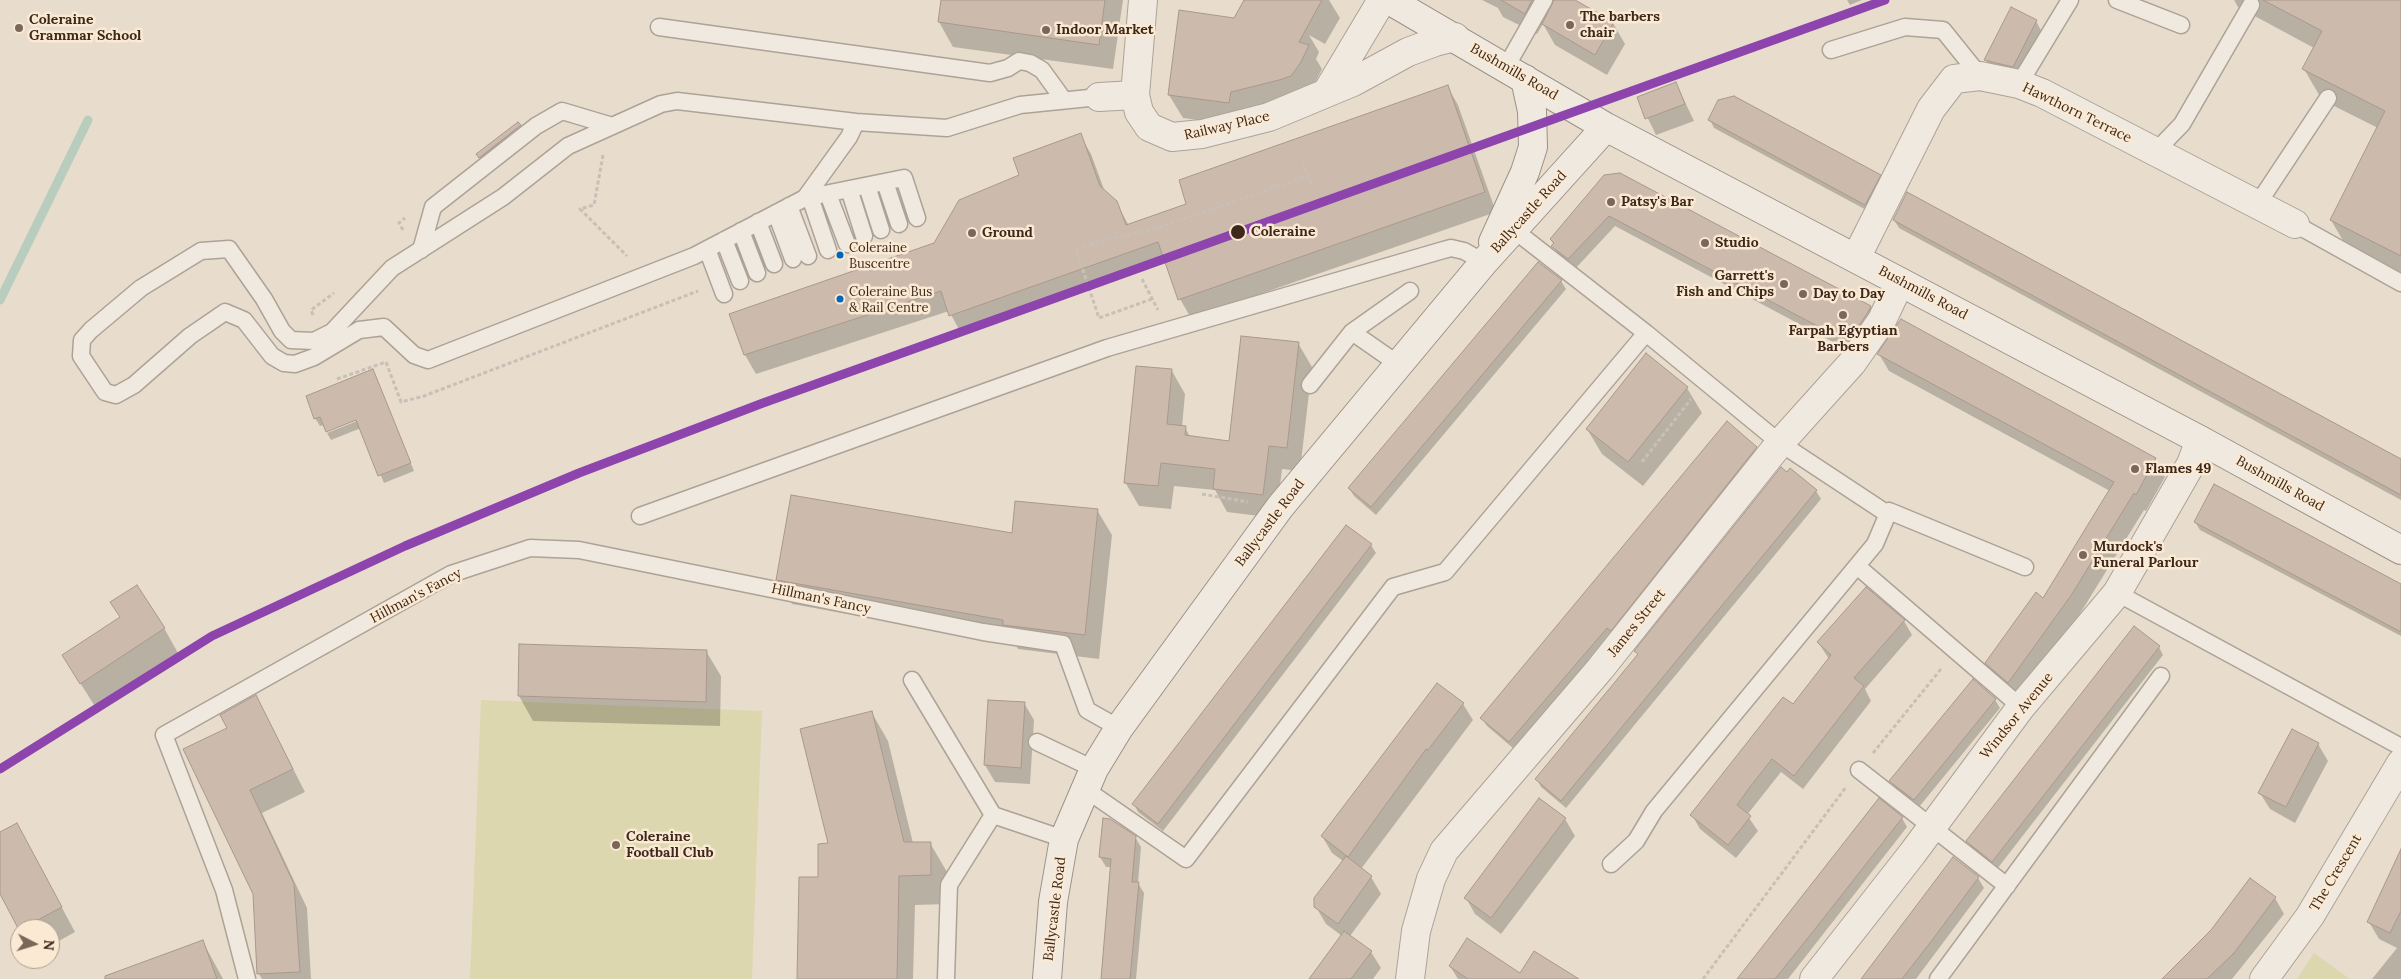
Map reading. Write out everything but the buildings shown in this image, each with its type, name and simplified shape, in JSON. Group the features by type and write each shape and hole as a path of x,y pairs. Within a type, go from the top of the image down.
{"street":[{"name":"Railway Place","path":"1143,0 1135,95 1139,112 1149,128 1172,137 1183,138 1269,116 1327,92"},
{"path":"1327,92 1382,0"},
{"name":"Bushmills Road","path":"1389,0 1606,127 2200,440 2401,550"},
{"name":"Bushmills Road","path":"1425,0 1451,35"},
{"path":"1327,92 1361,78 1408,52 1451,35"},
{"path":"1484,262 1525,172 1533,148 1532,111 1516,73"},
{"name":"Hawthorn Terrace","path":"1856,258 1931,109 1954,79 1980,76 2019,84 2042,93 2295,224"},
{"path":"1098,97 1135,95"},
{"name":"Ballycastle Road","path":"1047,979 1053,902 1064,839 1089,779 1119,728 1280,507 1484,262 1606,127"},
{"name":"James Street","path":"1410,979 1416,931 1431,879 1444,851 1600,669 1780,443 1852,363 1882,320 1900,282"},
{"name":"Windsor Avenue","path":"1814,979 1912,854 2021,708 2117,593 2191,464 2200,440"},
{"name":"The Crescent","path":"2264,979 2310,916 2401,763"}],"lane":[{"path":"1516,73 1544,0"},
{"path":"2019,84 2070,0"},
{"path":"2117,0 2181,25"},
{"path":"2155,152 2182,124 2251,5"},
{"path":"659,27 990,73 1008,68 1019,61 1030,63 1042,70 1063,99"},
{"path":"1830,50 1906,27 1943,30 1980,76"},
{"path":"917,218 904,178 807,198 701,252 428,360 414,355 384,327 359,330 314,357 295,364 284,363 272,356 244,320 225,312 190,336 134,384 116,395 105,392 82,356 82,340 91,330 141,288 201,251 229,249 264,299 282,331 291,340 314,341 332,332 392,268 503,197 568,146 609,125 661,104 677,101 856,122 947,128 1020,105 1063,99 1098,97"},
{"path":"2257,205 2328,98"},
{"path":"421,250 433,206 536,126 562,111 609,125"},
{"path":"807,198 849,137 856,122"},
{"path":"885,182 899,224"},
{"path":"867,186 881,230"},
{"path":"848,189 864,236"},
{"path":"828,194 847,244"},
{"path":"807,198 828,250"},
{"path":"783,209 801,258"},
{"path":"758,222 774,264"},
{"path":"2295,224 2401,282"},
{"path":"1514,230 1646,333 1780,443 1886,513 1889,511 2025,567"},
{"path":"741,231 757,273"},
{"path":"724,240 740,281"},
{"path":"640,516 1107,348 1452,248 1464,251 1484,262"},
{"path":"701,252 724,294"},
{"path":"1310,385 1352,332 1410,292"},
{"path":"1352,332 1398,364"},
{"path":"1037,742 1089,779 1186,859 1393,587 1445,572 1646,333"},
{"path":"1611,864 1636,841 1654,811 1875,544 1889,511"},
{"name":"Hillman's Fancy","path":"247,979 224,890 164,735 451,574 530,548 580,550 983,632 1062,644 1087,710 1119,728"},
{"path":"1857,566 2021,708"},
{"path":"2117,593 2401,747"},
{"path":"1938,979 2161,676"},
{"path":"912,680 993,815 1064,839"},
{"path":"1859,770 2007,886"},
{"path":"946,979 949,885 993,815"}],"path":[{"path":"604,150 594,205 580,209 629,259"},
{"path":"1303,162 1312,188"},
{"path":"1152,299 1100,318 1076,249 1104,240 1154,229 1308,176"},
{"path":"1142,279 1170,330"},
{"path":"337,379 386,362 401,402 424,396 706,288"},
{"path":"1642,462 1705,381"},
{"path":"1202,494 1280,507"},
{"path":"1702,979 1859,770 1956,651"}],"shaded area":[{"name":"Coleraine Football Club","path":"481,700 762,711 752,979 470,979"},
{"path":"2314,953 2350,979 2297,979"}],"waterway":[{"path":"0,300 88,120"}],"transit line":[{"path":"0,769 212,636 405,546 579,473 763,403 1885,0"}],"place":[{"name":"The barbers chair","path":"1570,25"},
{"name":"Coleraine Grammar School","path":"19,28"},
{"name":"Indoor Market","path":"1046,30"},
{"name":"Patsy's Bar","path":"1611,202"},
{"name":"Coleraine","path":"1238,232"},
{"name":"Ground","path":"972,233"},
{"name":"Studio","path":"1705,243"},
{"name":"Coleraine Buscentre","path":"840,255"},
{"name":"Garrett's Fish and Chips","path":"1784,284"},
{"name":"Day to Day","path":"1803,294"},
{"name":"Coleraine Bus & Rail Centre","path":"840,299"},
{"name":"Farpah Egyptian Barbers","path":"1843,315"},
{"name":"Flames 49","path":"2135,469"},
{"name":"Murdock's Funeral Parlour","path":"2083,555"},
{"name":"Coleraine Football Club","path":"616,845"}]}
